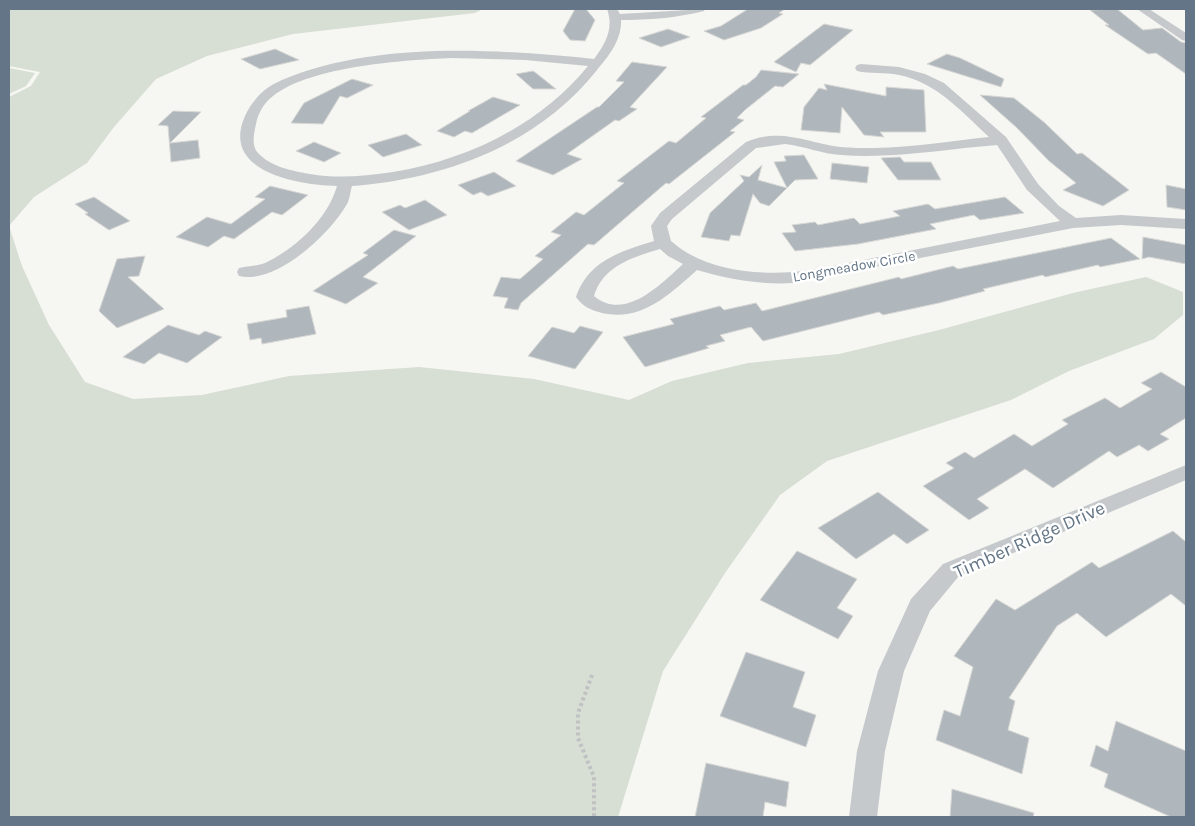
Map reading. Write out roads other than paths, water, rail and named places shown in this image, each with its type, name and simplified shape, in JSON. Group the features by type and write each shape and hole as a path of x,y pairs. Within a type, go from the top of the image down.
{"street":[{"path":"598,63 477,52 407,56 366,62 310,75 282,85 263,98 252,110 246,140 253,156 272,168 295,176 345,183 441,167 499,142 534,122 558,104 588,76 598,63 612,43 614,13 653,18 688,13 700,9"},
{"path":"1142,9 1186,38"},
{"path":"861,68 899,71 921,77 940,86 1001,140 1032,187 1054,209 1072,223"},
{"path":"695,263 648,302 628,310 612,310 592,304 585,297 587,286 607,265 621,257 662,243 659,226 666,216 758,142 786,140 839,150 876,152 1001,140"},
{"path":"245,272 273,266 301,247 322,227 340,203 345,183"},
{"name":"Longmeadow Circle","path":"662,243 675,254 695,263 719,270 751,276 785,278 813,275 1072,223 1121,220 1186,224"},
{"name":"Timber Ridge Drive","path":"863,817 871,750 891,671 920,606 951,570 1186,472"}]}
